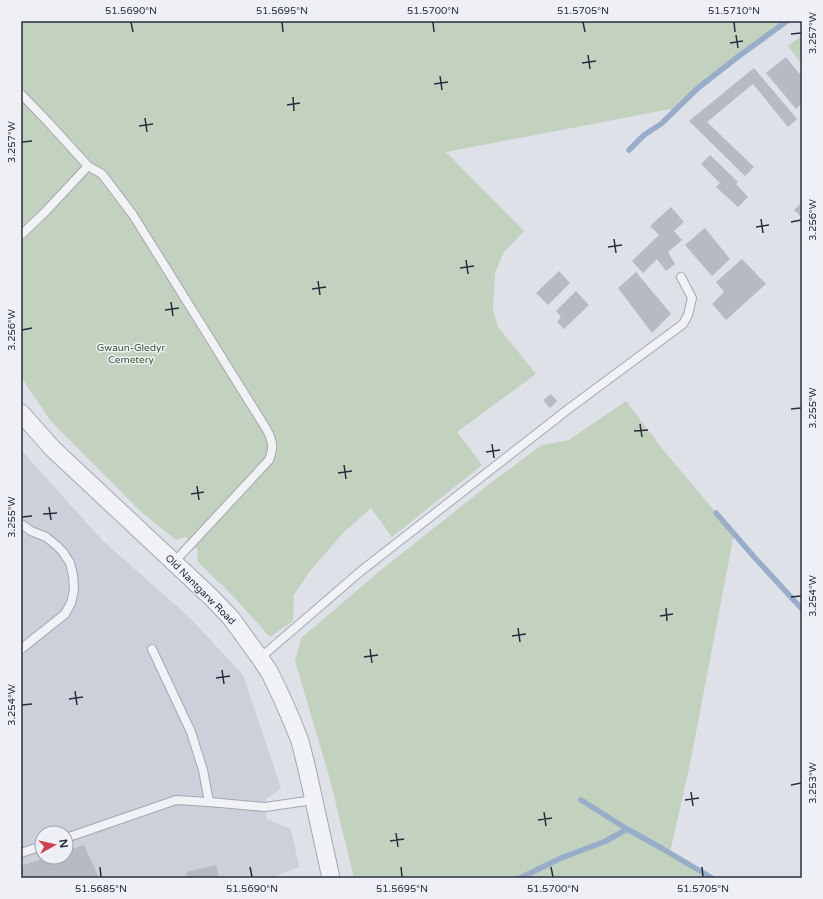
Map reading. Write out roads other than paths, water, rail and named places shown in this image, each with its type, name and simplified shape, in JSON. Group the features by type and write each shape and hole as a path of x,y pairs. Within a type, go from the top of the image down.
{"street":[{"name":"Old Nantgarw Road","path":"21,414 53,449 212,598 231,618 260,658 279,690 300,741 331,878"}],"lane":[{"path":"21,94 88,166 102,174 133,215 272,439 273,445 269,460 174,562"},
{"path":"21,235 46,211 88,166"},
{"path":"260,658 374,562 571,407 683,324 688,315 692,298 681,277"},
{"path":"21,524 31,531 46,537 56,544 63,552 70,563 73,575 74,590 71,603 65,614 21,649"},
{"path":"152,649 191,732 203,770 209,802"},
{"path":"74,835 176,800 265,807 314,800"},
{"path":"21,853 34,849"}],"waterway":[{"path":"629,150 644,135 661,124 698,88 787,21"},
{"path":"716,513 802,609"},
{"path":"581,800 627,829 712,878"},
{"path":"520,878 561,858 606,841 627,829"}],"park label":[{"name":"Gwaun-Gledyr Cemetery","path":"131,352"}]}
